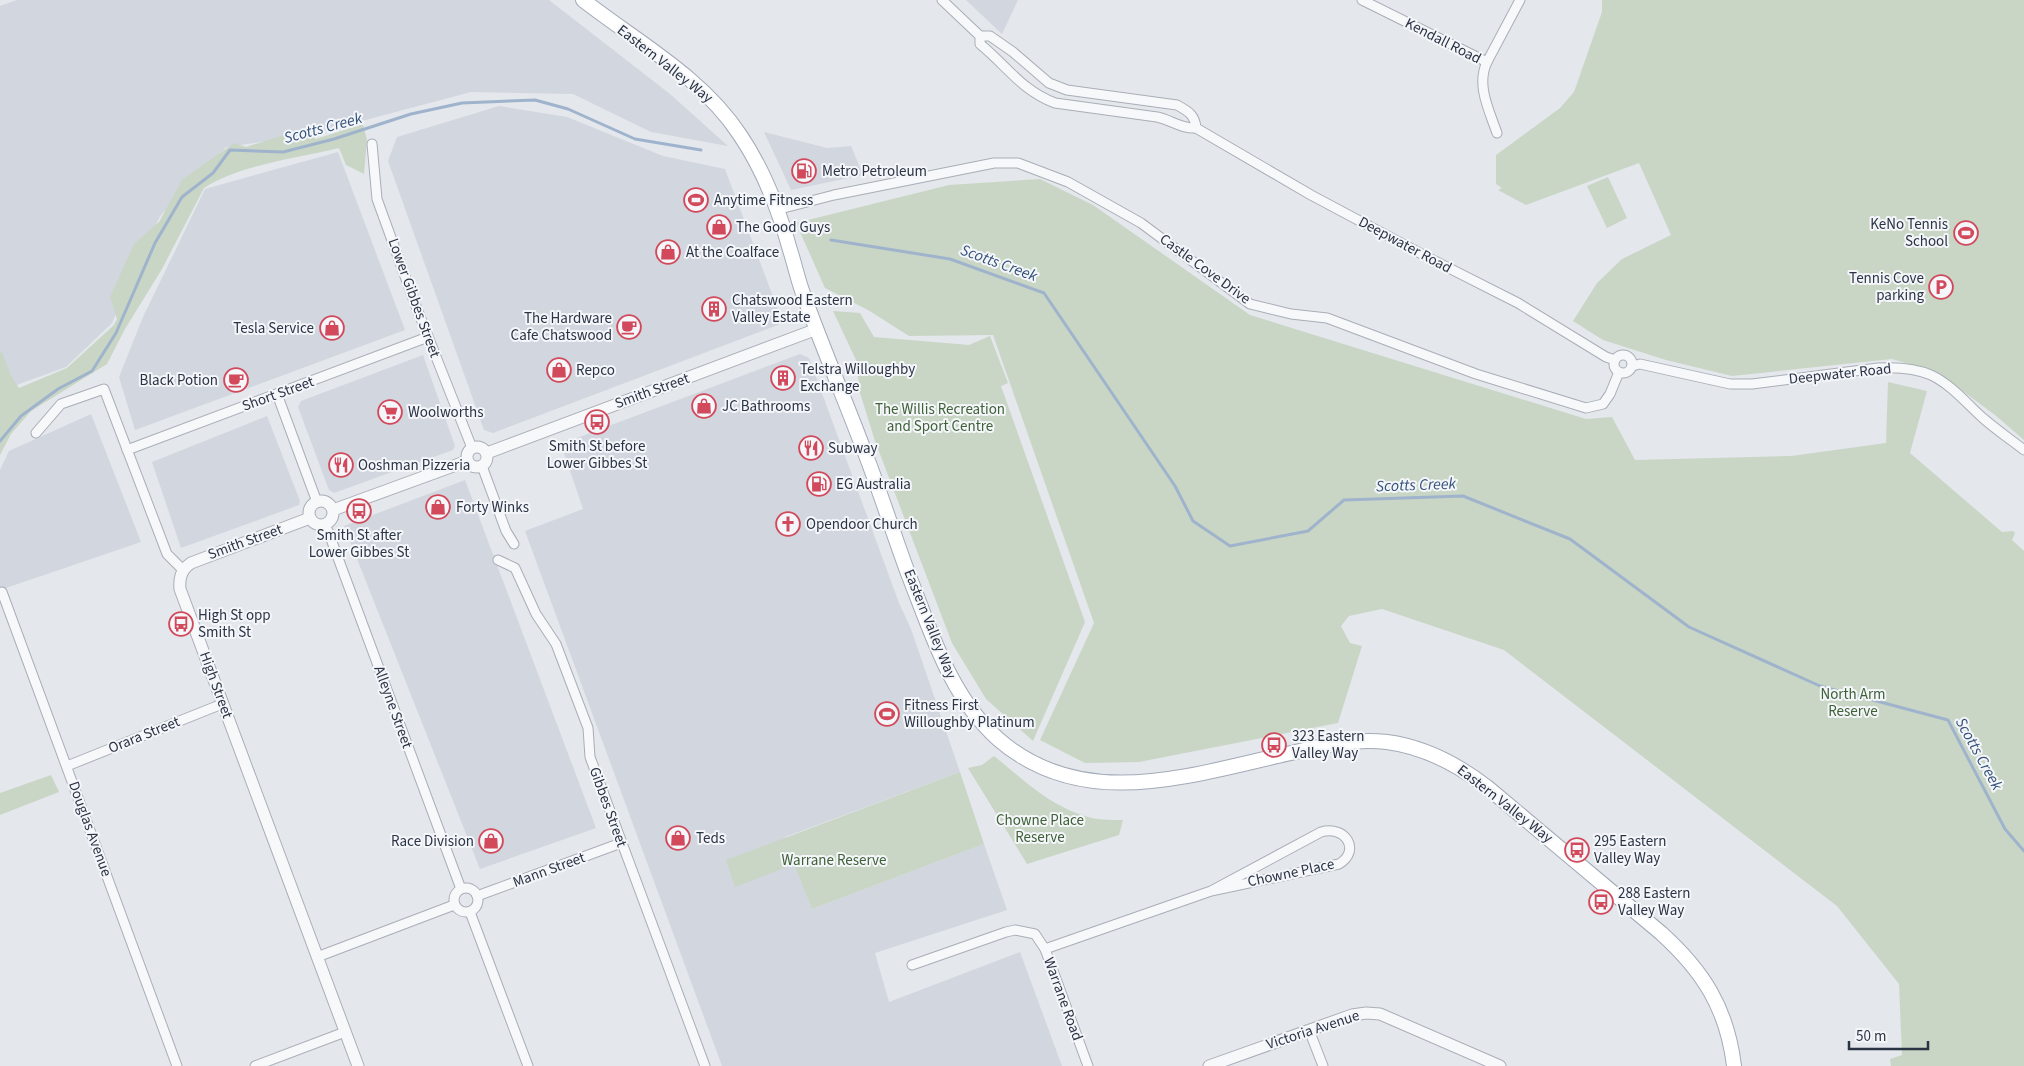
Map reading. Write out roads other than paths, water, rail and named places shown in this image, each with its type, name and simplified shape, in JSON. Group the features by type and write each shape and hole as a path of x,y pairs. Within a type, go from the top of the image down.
{"main road":[{"name":"Eastern Valley Way","path":"583,0 704,92 725,113 758,165 786,236 803,295 864,450 939,654 960,693 972,710 997,738 1029,760 1047,769 1089,781 1112,783 1159,781 1343,742 1386,742 1430,753 1452,763 1481,782 1625,902 1687,958 1711,991 1722,1014 1730,1039 1734,1066"}],"street":[{"name":"Deepwater Road","path":"942,0 980,36 990,36 1013,52 1049,84 1074,91 1177,105 1189,112 1196,120 1196,128"},
{"name":"Kendall Road","path":"1362,0 1486,62 1482,72 1482,85 1497,133"},
{"path":"1486,62 1520,0"},
{"name":"Deepwater Road","path":"980,36 980,44 993,54 1019,82 1042,98 1055,103 1157,117 1170,120 1188,129 1196,128 1312,195 1518,303 1606,358 1615,360"},
{"name":"Lower Gibbes Street","path":"372,144 378,199 428,337 472,448"},
{"name":"Castle Cove Drive","path":"776,210 834,195 994,163 1018,163 1068,182 1141,223 1250,304 1291,314 1327,318 1476,374 1586,408 1603,404 1610,394 1619,372"},
{"name":"Smith Street","path":"487,453 817,329"},
{"name":"Short Street","path":"127,450 428,337"},
{"path":"1621,355 1626,355 1630,358 1632,366 1627,372 1619,372 1615,368 1615,360 1621,355"},
{"name":"Deepwater Road","path":"1632,366 1640,364 1730,384 1752,384 1878,368 1897,367 1917,371 1930,375 1945,384 1986,421 2024,450"},
{"path":"36,433 61,404 104,389 166,554 183,570"},
{"path":"277,394 316,502"},
{"path":"472,448 482,448 487,453 487,461 482,466 475,467 467,461 467,455 472,448"},
{"path":"333,510 467,461"},
{"path":"482,466 506,531 514,544"},
{"path":"316,502 327,502 333,510 333,518 324,525 316,524 310,518 310,510 316,502"},
{"name":"Smith Street","path":"183,570 198,560 310,518"},
{"name":"Alleyne Street","path":"324,525 461,889"},
{"name":"Gibbes Street","path":"498,560 515,568 536,614 556,644 588,728 590,757 705,1066"},
{"name":"High Street","path":"183,570 179,581 180,590 358,1066"},
{"name":"Douglas Avenue","path":"2,592 177,1066"},
{"name":"Orara Street","path":"67,766 115,745 222,704"},
{"name":"Chowne Place","path":"1045,949 1211,891 1339,864 1347,856 1348,843 1343,834 1327,831 1321,832 1211,891"},
{"name":"Mann Street","path":"477,896 621,843"},
{"path":"469,888 477,896 478,904 470,912 462,912 454,905 456,894 461,889 469,888"},
{"path":"317,957 454,905"},
{"path":"470,912 528,1066"},
{"name":"Warrane Road","path":"912,965 1006,932 1025,930 1035,934 1045,949 1088,1066"},
{"name":"Victoria Avenue","path":"1209,1066 1352,1016 1373,1013 1500,1066"},
{"path":"1309,1030 1322,1066"},
{"path":"255,1066 345,1032"}],"waterway":[{"name":"Scotts Creek","path":"0,441 21,416 58,389 92,371 116,333 155,243 182,197 213,173 230,150 283,152 334,139 411,114 462,103 535,100 568,109 635,139 701,150"},
{"name":"Scotts Creek","path":"831,240 950,259 1044,293 1175,486 1193,521 1230,546 1308,531 1344,500 1463,496 1570,539 1689,627 1820,686 1948,720 2005,829 2024,851"}],"place":[{"name":"Metro Petroleum","path":"804,171"},
{"name":"Anytime Fitness","path":"696,200"},
{"name":"The Good Guys","path":"719,227"},
{"name":"KeNo Tennis School","path":"1966,233"},
{"name":"At the Coalface","path":"668,252"},
{"name":"Tennis Cove parking","path":"1941,287"},
{"name":"Chatswood Eastern Valley Estate","path":"714,309"},
{"name":"The Hardware Cafe Chatswood","path":"629,327"},
{"name":"Tesla Service","path":"332,328"},
{"name":"Repco","path":"559,370"},
{"name":"Telstra Willoughby Exchange","path":"783,378"},
{"name":"Black Potion","path":"236,380"},
{"name":"JC Bathrooms","path":"704,406"},
{"name":"Woolworths","path":"390,412"},
{"name":"Smith St before Lower Gibbes St","path":"597,422"},
{"name":"Subway","path":"811,448"},
{"name":"Ooshman Pizzeria","path":"341,465"},
{"name":"EG Australia","path":"819,484"},
{"name":"Forty Winks","path":"438,507"},
{"name":"Smith St after Lower Gibbes St","path":"359,511"},
{"name":"Opendoor Church","path":"788,524"},
{"name":"High St opp Smith St","path":"181,624"},
{"name":"Fitness First Willoughby Platinum","path":"887,714"},
{"name":"323 Eastern Valley Way","path":"1274,745"},
{"name":"Teds","path":"678,838"},
{"name":"Race Division","path":"491,841"},
{"name":"295 Eastern Valley Way","path":"1577,850"},
{"name":"288 Eastern Valley Way","path":"1601,902"}],"park label":[{"name":"The Willis Recreation and Sport Centre","path":"940,418"},
{"name":"North Arm Reserve","path":"1853,702"},
{"name":"Chowne Place Reserve","path":"1040,828"},
{"name":"Warrane Reserve","path":"834,860"}]}
